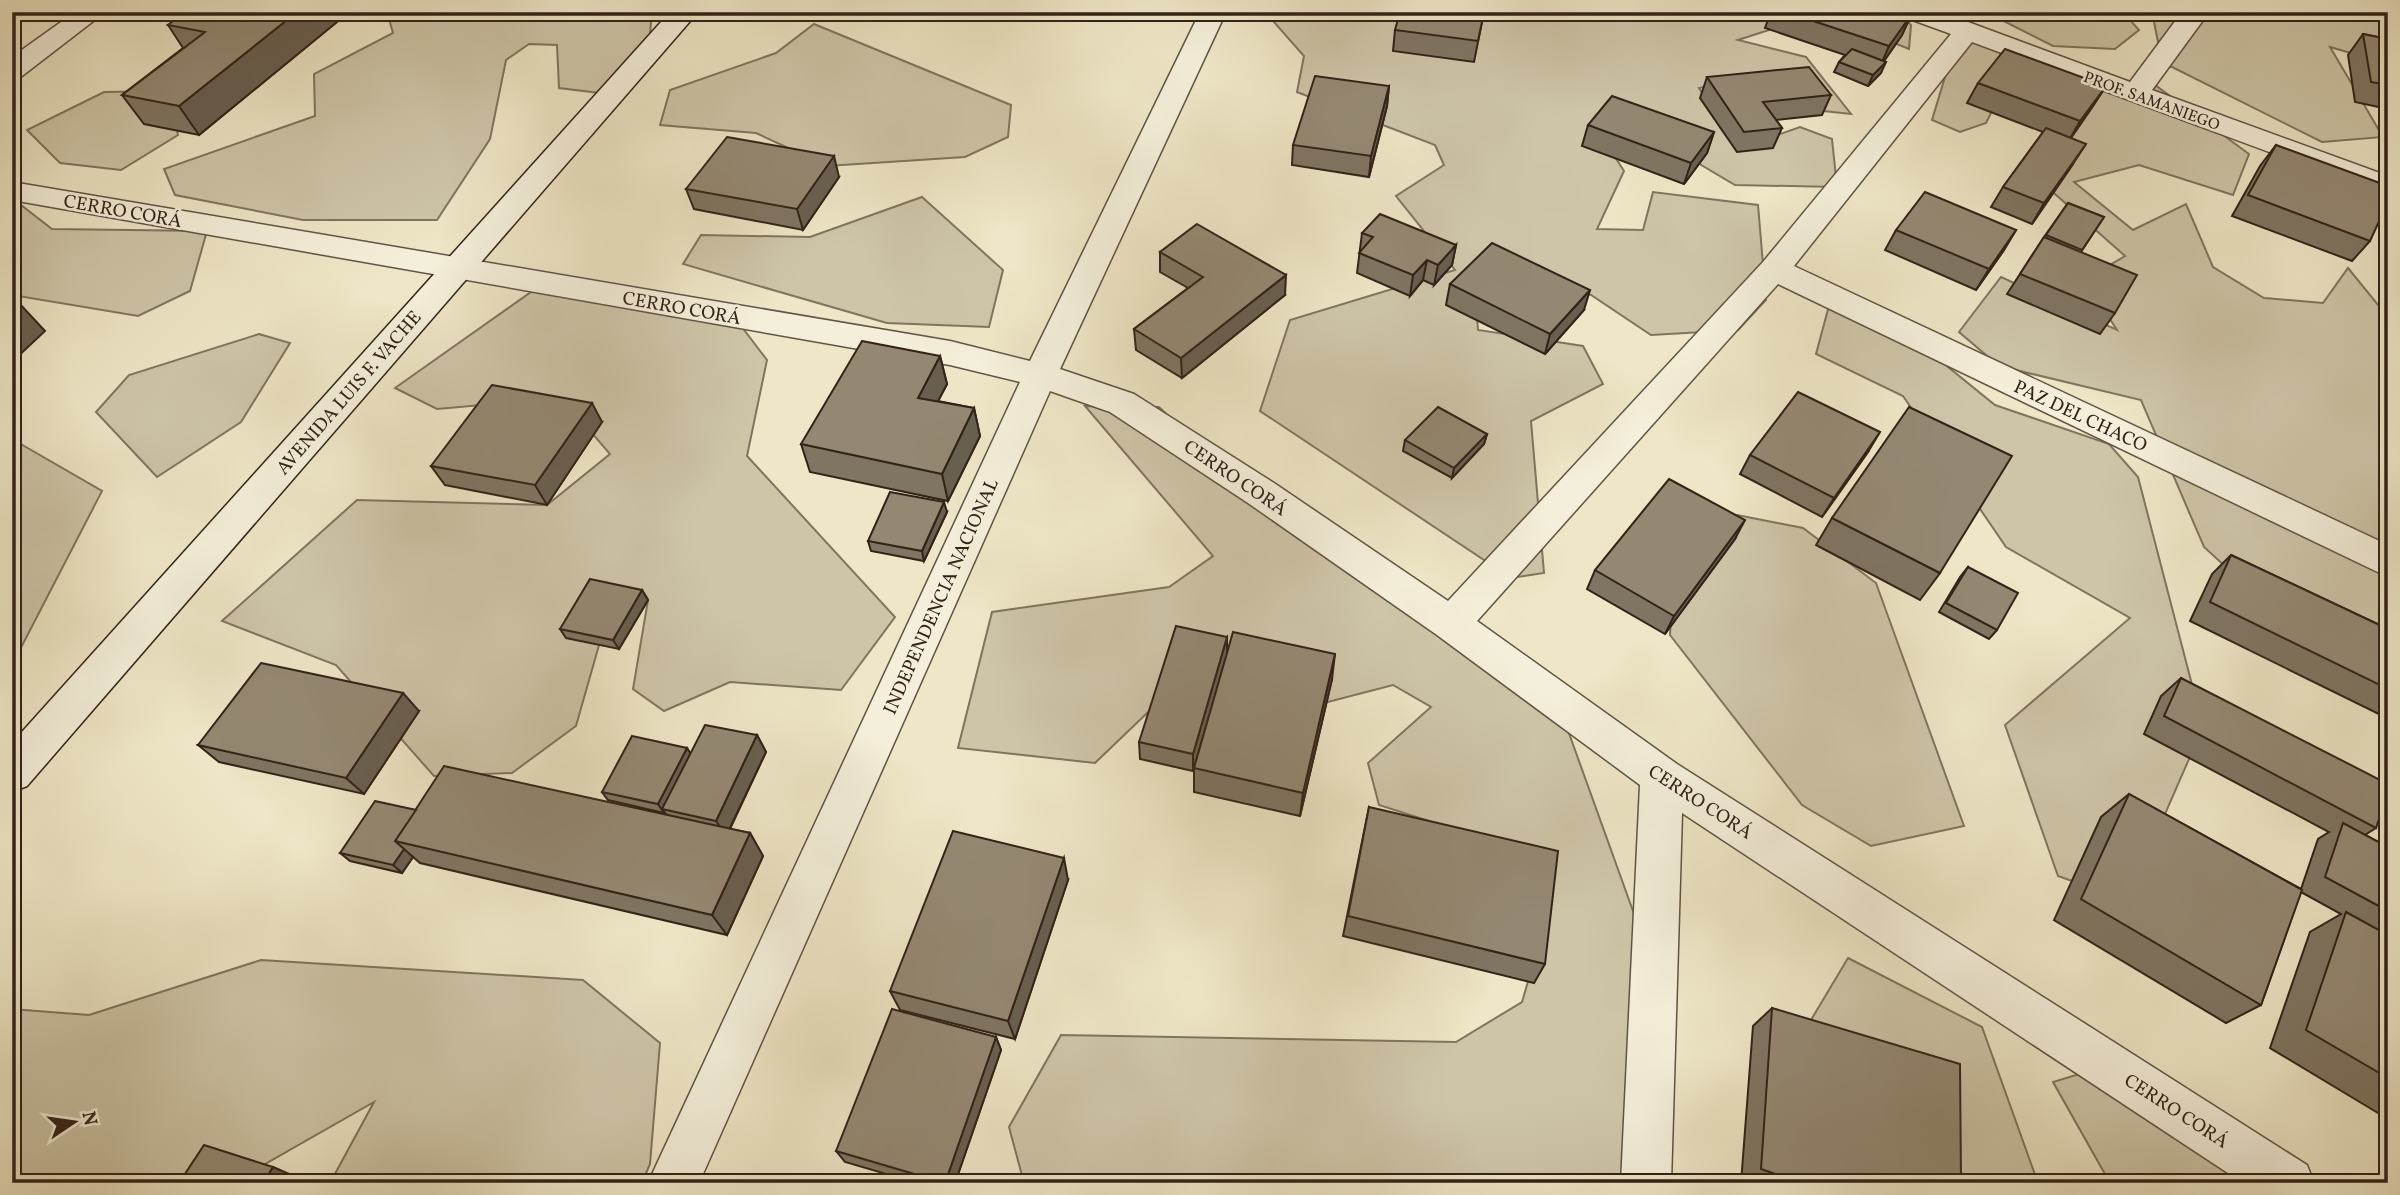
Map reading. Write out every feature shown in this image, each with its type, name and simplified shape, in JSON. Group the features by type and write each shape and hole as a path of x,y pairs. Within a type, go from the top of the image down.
{"street":[{"path":"12,70 92,12"},
{"name":"AVENIDA LUIS F. VACHE","path":"12,773 685,12"},
{"name":"INDEPENDENCIA NACIONAL","path":"673,1183 1040,375 1213,12"},
{"name":"PROF. SAMANIEGO","path":"1916,12 2388,187"},
{"path":"2135,94 2196,12"},
{"path":"1451,624 1774,269 1968,30"},
{"name":"CERRO CORÁ","path":"12,191 950,353 1040,375 1122,403 1273,501 1451,624 1662,777 2288,1183"},
{"name":"PAZ DEL CHACO","path":"1774,269 2388,562"},
{"path":"1646,1183 1662,777"}],"shaded area":[{"path":"387,12 652,12 647,66 616,95 559,88 557,45 529,44 506,60 490,139 437,220 303,220 175,195 164,169 315,116 314,74 393,33"},
{"path":"1637,12 1667,21 1673,12 1899,12 1911,25 1909,49 1822,13 1738,40 1806,57 1851,114 1796,108 1754,78 1699,88 1738,149 1800,127 1832,139 1837,187 1735,185 1642,130 1605,141 1624,171 1597,229 1643,230 1653,192 1758,205 1766,300 1738,330 1651,335 1591,295 1506,278 1475,291 1478,330 1583,346 1603,384 1531,421 1544,573 1511,578 1260,411 1290,320 1455,270 1396,196 1444,165 1435,145 1297,92 1304,56 1266,13"},
{"path":"1986,12 2123,12 2139,30 2115,49 2053,46"},
{"path":"2152,12 2388,12 2388,64 2330,47 2383,137 2322,142 2162,62"},
{"path":"814,24 1011,105 1008,137 965,157 827,166 756,133 660,125 670,90 776,53"},
{"path":"1998,40 2073,72 2155,85 2249,154 2233,195 2139,165 2074,182 2133,230 2186,204 2213,267 2264,298 2323,303 2348,268 2388,317 2388,623 2352,632 2274,611 2204,547 2141,400 1999,366 1959,332 2001,277 2117,330 2084,280 2125,256 2037,178 2072,125 2006,83 1986,123 1960,132 1932,120 1955,44"},
{"path":"170,91 178,135 121,170 60,163 27,130 104,92"},
{"path":"922,197 1003,270 989,327 887,323 683,264 701,235 810,237"},
{"path":"12,198 52,229 207,231 190,291 138,316 12,295"},
{"path":"538,287 732,314 767,360 747,456 895,617 841,690 730,682 664,711 633,689 648,600 615,589 576,726 512,773 434,776 336,665 222,621 357,500 547,505 610,454 562,398 437,409 395,388"},
{"path":"1830,302 1890,320 1995,405 2109,444 2138,477 2203,727 2127,901 2058,876 2005,725 2130,618 2006,547 1903,396 1816,354"},
{"path":"259,334 290,343 241,422 157,477 96,412 129,375"},
{"path":"1085,406 1159,407 1239,483 1548,675 1642,936 1651,1183 1024,1183 1009,1127 1061,1035 1456,1042 1522,1002 1550,906 1501,844 1379,805 1368,763 1431,707 1393,685 1301,709 1191,671 1095,763 958,748 992,612 1169,587 1213,556"},
{"path":"19,443 102,491 12,665 12,446"},
{"path":"1737,515 1803,528 1876,583 1964,826 1871,846 1802,805 1670,635 1674,566"},
{"path":"1848,958 1982,1027 2038,1183 1965,1183 1937,1105 1805,1030"},
{"path":"261,960 583,980 660,1043 650,1164 642,1183 330,1183 374,1102 232,1183 12,1183 12,1009 89,1015"},
{"path":"2128,1059 2284,1183 2110,1183 2053,1082"}],"building":[{"path":"184,12 297,12 179,106 122,95 205,32 168,25"},
{"path":"1400,12 1484,12 1478,41 1395,30"},
{"path":"1786,12 1903,12 1911,15 1889,46"},
{"path":"2363,34 2388,39 2388,85 2371,82"},
{"path":"1852,49 1886,62 1873,75 1839,62"},
{"path":"2005,49 2106,86 2080,121 1978,83"},
{"path":"1809,67 1831,95 1763,102 1782,128 1744,132 1707,77"},
{"path":"1315,76 1389,86 1371,156 1293,145"},
{"path":"1612,96 1714,132 1691,163 1588,125"},
{"path":"2046,128 2086,144 2044,203 2003,187"},
{"path":"727,137 834,156 797,209 686,189"},
{"path":"2276,145 2388,186 2388,202 2370,241 2248,195"},
{"path":"1925,192 2016,230 1989,269 1896,230"},
{"path":"2068,203 2104,217 2082,250 2046,235"},
{"path":"1380,214 1456,245 1438,265 1427,260 1413,275 1359,253 1373,237 1362,233"},
{"path":"1197,224 1286,275 1181,358 1134,329 1203,277 1160,252"},
{"path":"2044,237 2137,275 2115,313 2020,274"},
{"path":"1492,243 1590,290 1550,334 1450,284"},
{"path":"862,341 940,356 918,398 974,408 942,474 801,444"},
{"path":"492,385 592,403 535,485 431,466"},
{"path":"1798,392 1880,432 1834,498 1750,455"},
{"path":"1438,407 1487,434 1454,468 1405,440"},
{"path":"1909,407 2012,456 1940,573 1832,518"},
{"path":"1669,479 1745,520 1674,616 1595,570"},
{"path":"890,492 944,502 922,551 868,541"},
{"path":"2231,555 2388,629 2388,689 2210,602"},
{"path":"1968,567 2018,593 1997,630 1946,603"},
{"path":"590,579 642,590 613,640 560,629"},
{"path":"1176,626 1227,637 1193,754 1139,742"},
{"path":"1233,632 1335,654 1303,793 1194,768"},
{"path":"261,663 403,693 346,778 198,745"},
{"path":"2181,678 2388,784 2376,828 2164,716"},
{"path":"705,725 757,735 716,821 662,809"},
{"path":"632,736 687,748 658,804 602,792"},
{"path":"444,766 750,833 712,915 395,841"},
{"path":"2129,794 2302,890 2261,1005 2081,899"},
{"path":"375,801 416,810 395,841 404,849 393,865 340,853"},
{"path":"1369,807 1558,851 1545,964 1348,916"},
{"path":"2343,823 2388,847 2388,911 2325,877"},
{"path":"953,831 1064,858 1008,1021 890,991"},
{"path":"2346,912 2388,935 2388,1078 2306,1030"},
{"path":"1772,1008 1960,1064 1961,1183 1802,1183 1761,1169"},
{"path":"892,1009 996,1037 945,1183 836,1151"},
{"path":"204,1145 273,1167 263,1183 179,1183"},
{"path":"338,1175 363,1183 334,1183"}]}
